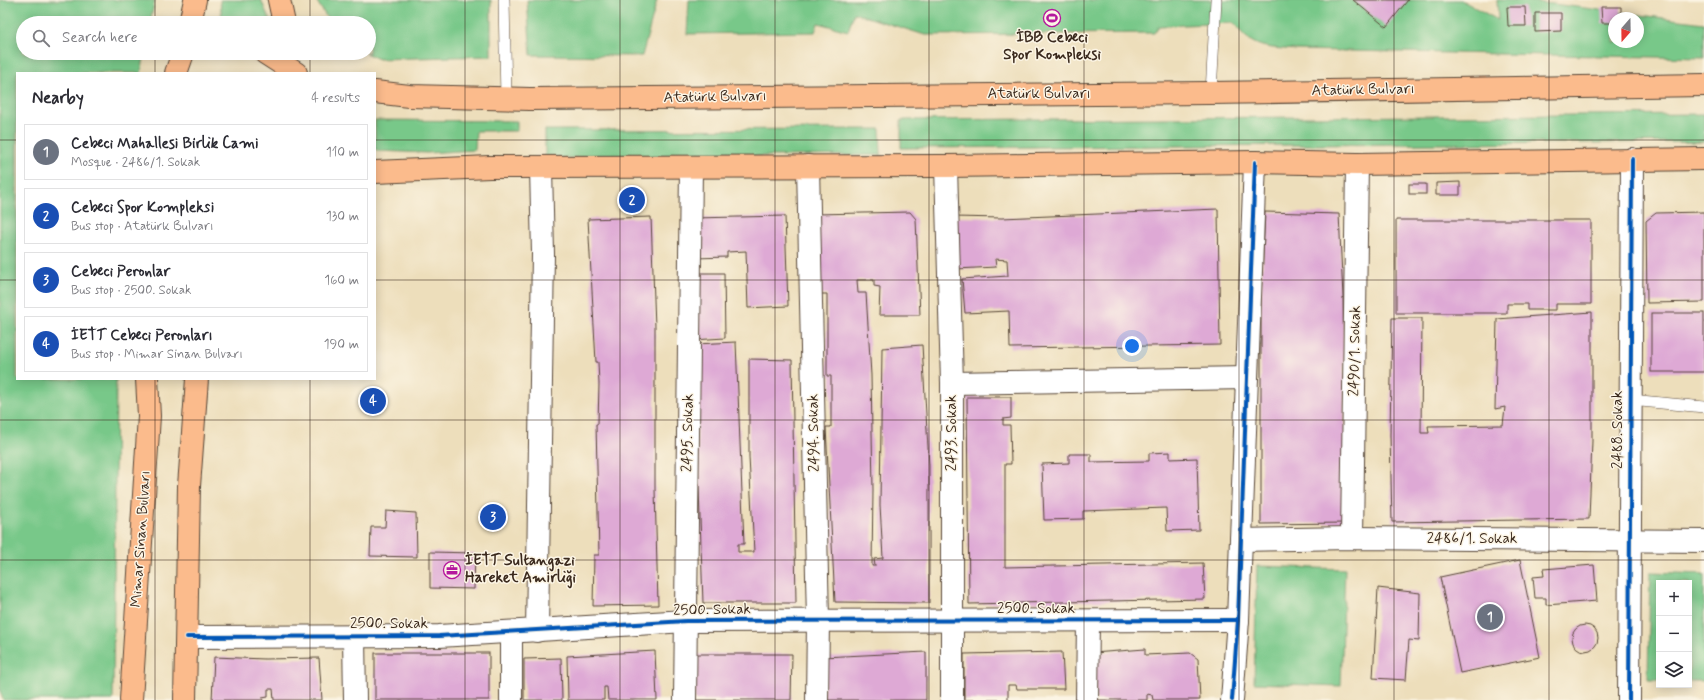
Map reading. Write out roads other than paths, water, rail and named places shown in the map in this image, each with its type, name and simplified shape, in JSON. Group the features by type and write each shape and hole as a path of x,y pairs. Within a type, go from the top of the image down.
{"main road":[{"path":"192,16 195,0"},
{"path":"278,0 282,16"},
{"path":"280,60 296,67"},
{"name":"Atatürk Bulvarı","path":"376,92 409,96 506,98 1211,93 1704,85"},
{"path":"376,172 490,167 946,166 1256,162 1357,164 1704,159"},
{"name":"Mimar Sinan Bulvarı","path":"131,700 149,416 147,380"},
{"path":"186,700 189,486 197,380"}],"street":[{"name":"2488. Sokak","path":"1629,700 1632,160"},
{"path":"1232,700 1238,620 1246,378 1256,162"},
{"name":"2490/1. Sokak","path":"1352,538 1357,164"},
{"name":"2494. Sokak","path":"808,166 818,621 817,700"},
{"name":"2493. Sokak","path":"946,166 952,382 952,700"},
{"name":"2495. Sokak","path":"685,700 691,167"},
{"path":"537,631 543,254 541,168"},
{"path":"952,382 1246,378"},
{"name":"2486/1. Sokak","path":"1240,540 1352,538 1704,541"},
{"name":"2500. Sokak","path":"187,637 439,636 686,621 1238,620"},
{"path":"1087,700 1088,621"},
{"path":"511,632 511,700"},
{"path":"354,637 355,700"}],"lane":[{"path":"504,0 506,98"},
{"path":"1211,93 1216,0"},
{"path":"1630,400 1704,407"}],"place":[{"name":"İBB Cebeci Spor Kompleksi","path":"1052,18"},
{"name":"Cebeci Spor Kompleksi","path":"632,200"},
{"name":"İETT Cebeci Peronları","path":"373,401"},
{"name":"Cebeci Peronlar","path":"493,517"},
{"name":"İETT Sultangazi Hareket Amirliği","path":"452,570"},
{"name":"Cebeci Mahallesi Birlik Cami","path":"1490,617"}]}
